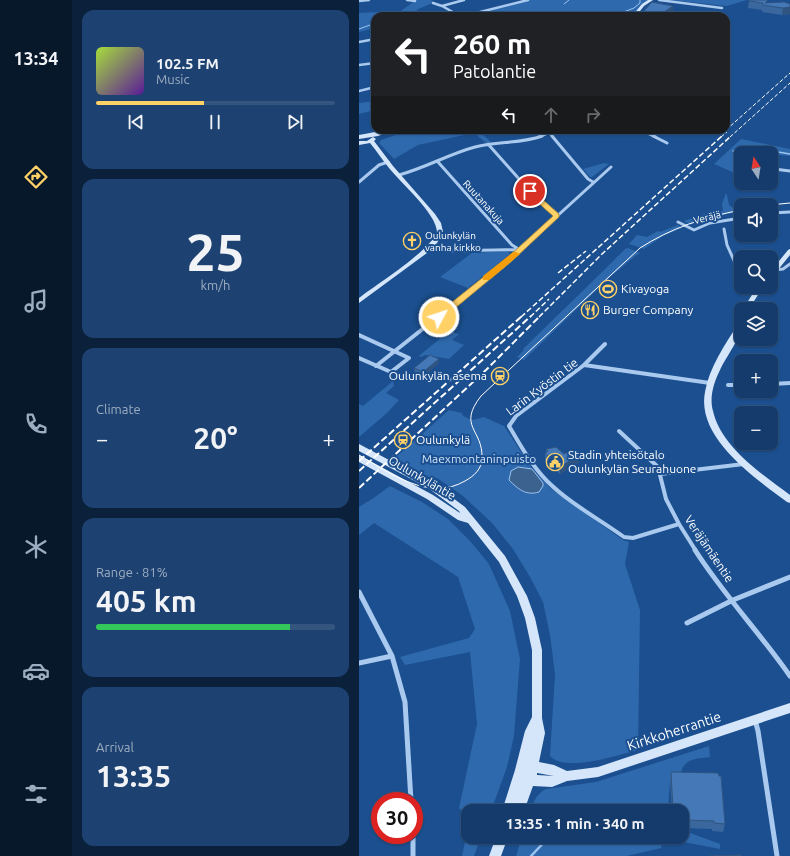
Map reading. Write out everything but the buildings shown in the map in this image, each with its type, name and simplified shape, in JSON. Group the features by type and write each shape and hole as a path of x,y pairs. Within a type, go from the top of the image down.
{"main road":[{"path":"637,12 643,5 650,1"},
{"path":"641,12 650,1"},
{"path":"377,134 366,137 361,143 377,149"},
{"path":"366,137 380,134"},
{"path":"359,301 413,262 423,257 437,237 435,229 437,225 429,211 366,137"},
{"path":"778,266 790,251"},
{"path":"734,339 711,383 707,403 712,421 726,444 744,464 790,500"},
{"name":"Oulunkyläntie","path":"359,447 431,486 462,509 502,559 515,581 530,618 537,650 537,718 540,733 533,767 520,804"},
{"name":"Oulunkyläntie","path":"359,458 430,496 461,518 471,522"},
{"name":"Kirkkoherrantie","path":"529,780 552,782 567,776 598,772 790,708"},
{"name":"Oulunkyläntie","path":"510,804 521,770 530,731 537,718"},
{"name":"Kirkkoherrantie","path":"521,770 533,767 554,770 567,776"},
{"path":"521,770 529,780"},
{"path":"495,856 499,844"}],"street":[{"path":"359,1 369,0"},
{"path":"407,0 415,1"},
{"path":"442,6 464,0"},
{"path":"480,12 528,0"},
{"path":"659,0 722,8"},
{"path":"433,4 442,6 453,12"},
{"path":"359,42 371,40"},
{"path":"359,64 371,63"},
{"path":"359,90 371,88"},
{"path":"399,175 439,162 473,147 523,141 547,134"},
{"path":"551,134 588,179 593,182"},
{"path":"648,134 667,143"},
{"path":"488,144 528,189 557,216"},
{"path":"359,182 379,164 388,162"},
{"name":"Ruutanakuja","path":"439,162 512,245 520,250"},
{"path":"376,366 520,250 611,167"},
{"path":"778,169 790,170"},
{"path":"778,213 790,212"},
{"name":"Veräjä","path":"678,222 694,230 710,223 734,219"},
{"path":"724,229 727,245 734,260"},
{"path":"427,251 507,248 520,250"},
{"path":"778,270 790,264"},
{"path":"359,335 409,358 391,372 359,358"},
{"path":"583,365 605,344"},
{"name":"Larin Kyöstin tie","path":"679,524 633,538 624,537 568,498 547,481 510,429 510,423 516,416 583,365 711,383"},
{"path":"778,384 790,384"},
{"path":"728,385 734,385"},
{"name":"Veräjämäentie","path":"619,431 658,467 666,499 679,524 707,568 790,676"},
{"path":"660,474 744,464"},
{"path":"687,623 733,600 790,577"},
{"path":"359,592 392,656 405,702 410,792"},
{"path":"359,664 392,656"},
{"path":"755,720 760,739 777,856"},
{"path":"413,844 413,856"}],"green space":[{"path":"416,0 433,0 431,1 435,2 416,10 421,12 380,12 401,11"},
{"path":"529,0 648,0 636,12 482,12"},
{"path":"669,0 747,0 727,6"},
{"path":"371,12 371,29 359,32 359,13"},
{"path":"371,102 371,111 359,114 359,103"},
{"path":"398,134 469,134 418,145 394,159 379,143 381,140"},
{"path":"475,134 482,134 491,142 486,143"},
{"path":"741,139 775,146 734,146 734,173 714,164"},
{"path":"778,147 790,149 790,156 778,155"},
{"path":"604,163 609,164 592,177 590,177 583,169"},
{"path":"726,193 729,205 734,208 734,213 705,219 690,225 684,221 704,214 723,211 722,204"},
{"path":"678,225 682,228 663,236 644,249 629,244 637,235 647,237 658,231 660,232"},
{"path":"628,248 640,253 611,276 524,360 517,357 524,350 523,349 625,249"},
{"path":"508,251 510,254 468,288 440,277 472,253"},
{"path":"449,331 459,334 452,340 464,345 449,359 425,355 421,357 419,356"},
{"path":"393,381 394,386 386,393 399,400 387,413 359,437 359,404 363,406"},
{"name":"Maexmontaninpuisto","path":"449,410 462,413 463,416 472,420 484,417 504,426 531,467 550,488 623,540 629,542 625,564 640,610 638,750 605,759 579,763 557,761 550,756 555,674 550,635 543,602 530,577 513,549 492,523 463,496 437,478 429,477 395,458"},
{"path":"390,486 422,502 448,519 471,542 489,564 510,611 520,659 514,736 507,767 494,804 461,804 461,810 459,808 477,724 470,652 405,665 400,657 469,638 475,629 458,577 374,523 359,535 359,507"},
{"path":"709,746 710,757 698,758 689,761 683,768 680,780 670,780 668,804 533,804 540,793 546,789 596,782"},
{"path":"689,833 720,844 720,849 689,843"},
{"path":"465,844 478,844 474,856 462,856"},
{"path":"520,844 662,844 661,848 627,856 516,856"}],"shaded area":[{"path":"518,467 532,469 543,483 543,486 539,492 530,493 523,491 509,480 511,471"}],"waterway":[{"path":"564,4 569,0"},
{"path":"624,12 634,8 640,3 640,0"},
{"path":"359,29 370,25"},
{"path":"733,151 744,152 755,148 790,154"},
{"path":"531,856 542,844"}],"tram line":[{"path":"778,204 790,203"},
{"path":"359,455 397,477 424,487 451,487 465,481 477,472 482,462 479,440 471,422 471,415 474,406 481,396 640,248 676,229 714,216 734,212"}],"railway":[{"path":"730,126 790,73"},
{"path":"730,137 790,83"},
{"path":"721,137 725,134"},
{"path":"521,317 722,136"},
{"path":"359,488 486,370 602,254 731,136"},
{"path":"558,273 586,251"},
{"path":"530,317 549,299"},
{"path":"359,461 522,316"},
{"path":"359,471 531,316"}],"slow traffic":[{"path":"486,278 516,254"}],"place":[{"name":"Oulunkylän vanha kirkko","path":"412,241"},
{"name":"Kivayoga","path":"608,289"},
{"name":"Burger Company","path":"590,310"},
{"name":"Oulunkylän asema","path":"500,376"},
{"name":"Oulunkylä","path":"403,440"},
{"name":"Stadin yhteisötalo Oulunkylän Seurahuone","path":"555,462"}],"route":[{"path":"439,317 510,259 557,216 530,191"}]}
